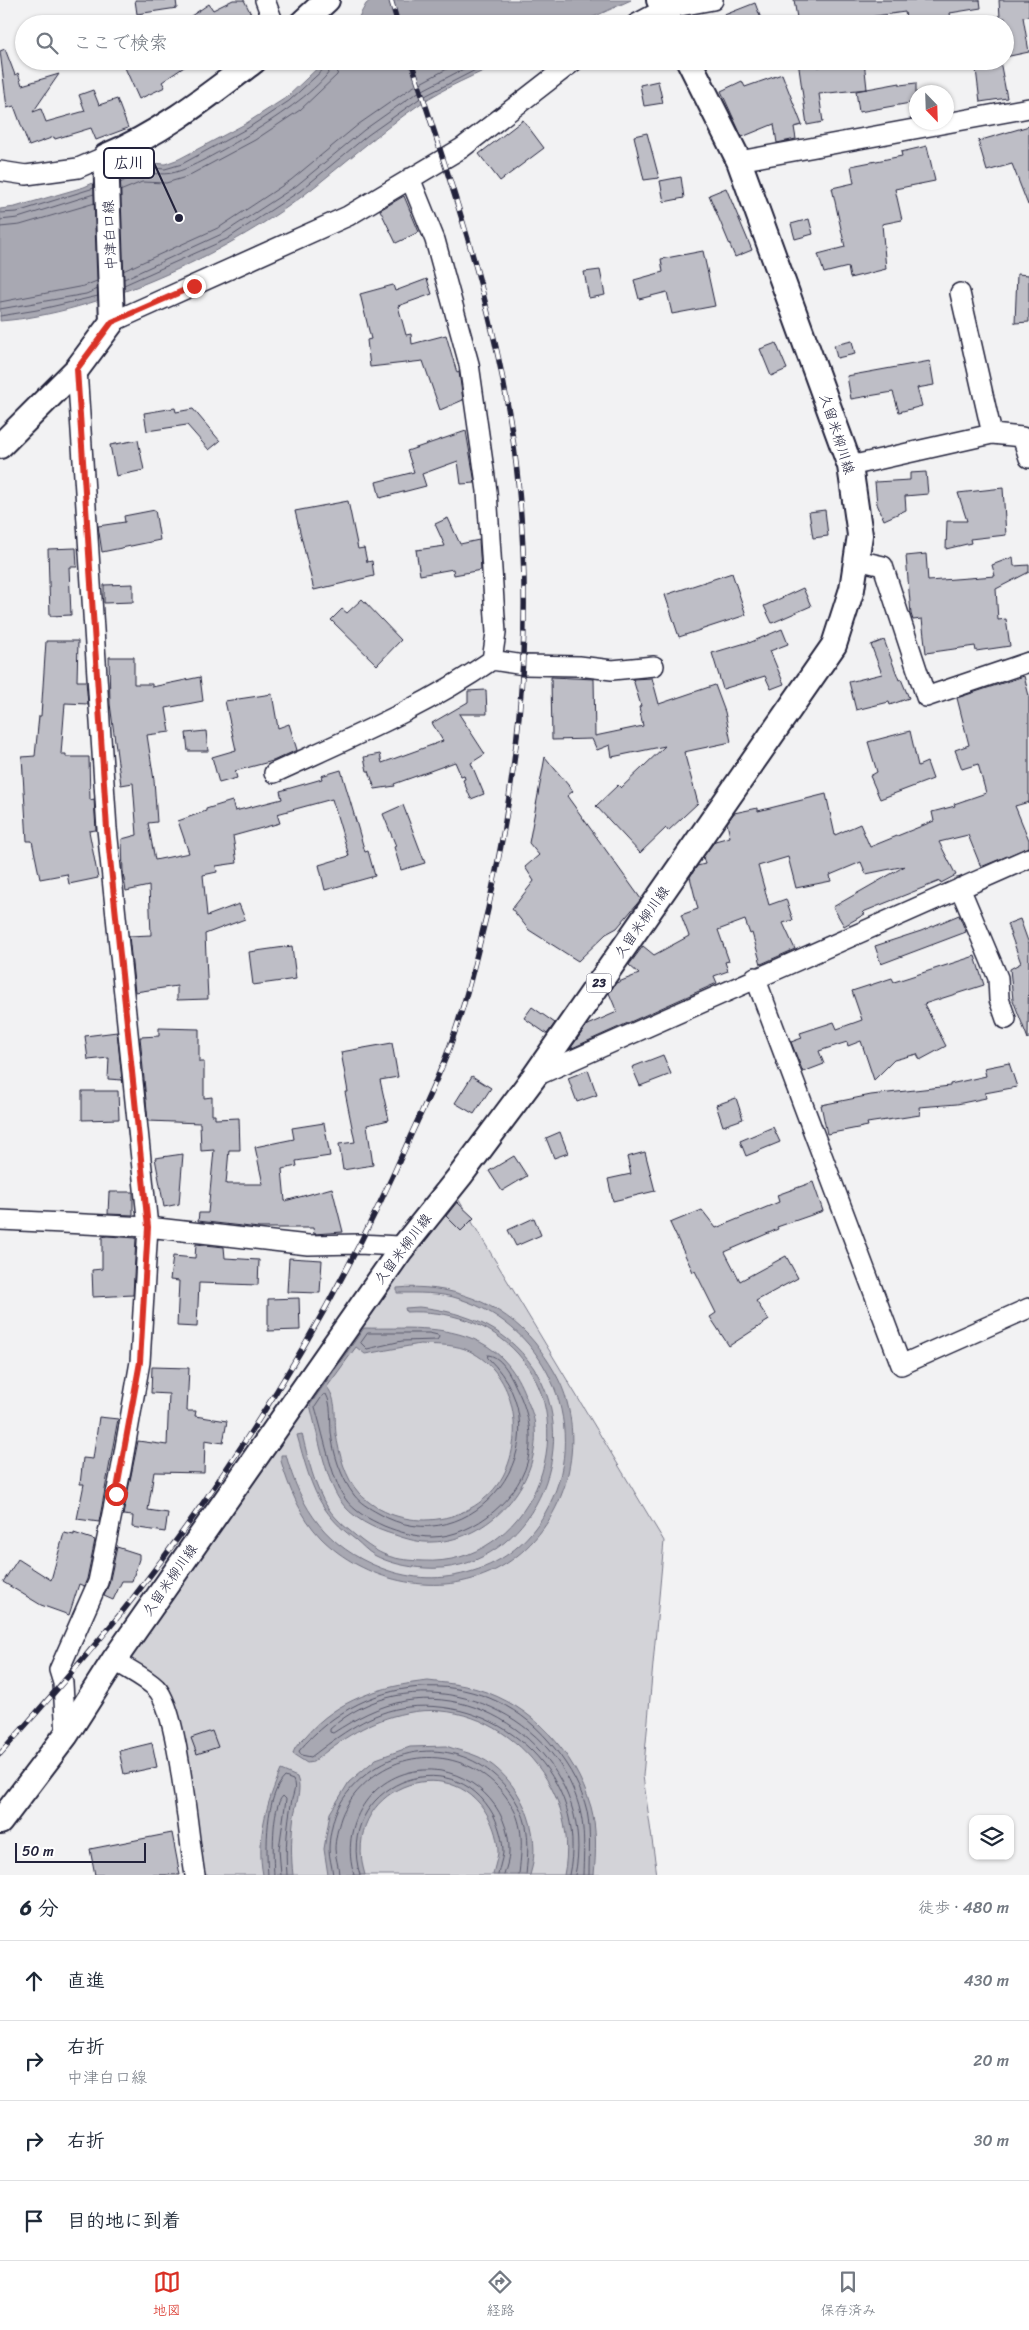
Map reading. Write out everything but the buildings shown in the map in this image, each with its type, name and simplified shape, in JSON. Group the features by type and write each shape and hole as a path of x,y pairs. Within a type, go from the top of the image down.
{"main road":[{"path":"311,15 327,0"},
{"path":"106,156 128,147 168,123 242,70"},
{"name":"久留米柳川線","path":"0,1822 66,1734 114,1660 400,1251 460,1176 534,1077 834,646 852,589 860,535 850,466 739,161 694,70"},
{"name":"中津白口線","path":"106,156 113,316"},
{"path":"0,446 77,369 113,316"}],"street":[{"path":"265,0 271,15"},
{"path":"664,11 713,0"},
{"path":"113,316 348,216 462,148 562,70"},
{"path":"739,161 1029,108"},
{"path":"0,171 26,175 78,168 106,156"},
{"path":"410,178 434,240 469,364 487,490 496,632 492,660"},
{"path":"960,293 992,434"},
{"path":"66,1734 62,1683 59,1670 98,1582 121,1470 140,1362 148,1227 107,829 77,369"},
{"path":"850,466 992,434 1022,436 1029,458"},
{"path":"857,560 883,566 926,697 1029,662"},
{"path":"274,773 382,724 472,674 492,660 524,665 579,666 612,670 654,666"},
{"path":"534,1077 755,977 1029,858"},
{"path":"960,888 998,978 999,999 1006,1019"},
{"path":"755,977 901,1365 1029,1308"},
{"path":"0,1220 148,1227 308,1245 399,1246 400,1251"},
{"path":"114,1660 157,1688 168,1709 175,1736 195,1875"}],"shaded area":[{"path":"454,1192 664,1541 643,1776 657,1875 197,1875 161,1686 142,1675 128,1657"}],"water":[{"path":"371,0 631,0 598,15 360,15 366,4"},
{"path":"316,70 485,70 420,104 273,217 199,259 118,294 77,307 38,316 0,321 0,209 15,207 84,187 140,162 165,164 179,159 245,124 287,97"},
{"path":"416,1287 454,1292 473,1298 507,1316 522,1329 545,1356 558,1379 567,1402 571,1427 571,1453 567,1478 558,1502 546,1524 530,1544 511,1560 489,1573 467,1580 445,1584 422,1584 400,1581 357,1565 338,1553 321,1538 307,1521 292,1492 281,1461 281,1455 286,1455 292,1475 308,1509 331,1538 362,1559 381,1568 404,1575 438,1578 484,1567 515,1549 539,1523 559,1482 564,1449 562,1417 554,1386 539,1358 518,1333 491,1313 460,1299 428,1293 397,1293 397,1288"},
{"path":"419,1307 455,1313 487,1326 502,1335 527,1359 538,1375 550,1407 554,1441 548,1474 536,1505 516,1532 490,1552 460,1565 425,1568 412,1567 386,1560 369,1552 339,1526 325,1509 311,1482 297,1435 302,1434 315,1482 328,1508 343,1525 361,1540 383,1554 405,1560 423,1561 460,1557 492,1542 517,1518 536,1489 546,1455 547,1420 538,1385 518,1354 494,1334 467,1320 437,1313 406,1312 405,1308"},
{"path":"364,1328 423,1329 452,1332 466,1336 488,1347 502,1358 513,1371 533,1415 535,1424 534,1449 529,1469 520,1488 507,1506 491,1520 473,1532 453,1539 432,1542 414,1540 387,1533 371,1526 356,1517 344,1506 334,1490 330,1479 310,1405","holes":["420,1344 460,1347 482,1358 495,1371 505,1386 511,1404 514,1440 510,1459 503,1476 490,1493 474,1506 455,1515 435,1519 414,1520 394,1515 375,1506 354,1487 346,1473 341,1457 336,1434 333,1398 327,1387 356,1347 365,1354"]},
{"path":"428,1681 465,1686 497,1696 516,1706 549,1733 574,1768 584,1787 591,1807 596,1841 594,1875 564,1875 566,1841 560,1809 547,1779 527,1753 501,1732 472,1718 440,1711 406,1713 380,1720 356,1732 313,1762 307,1763 293,1754 298,1744 318,1723 346,1704 361,1696 394,1686"},
{"path":"446,1746 479,1757 493,1766 506,1778 516,1792 525,1807 531,1824 534,1842 530,1875 493,1875 498,1848 488,1816 471,1795 450,1784 426,1781 403,1787 383,1800 368,1819 361,1845 365,1875 328,1875 324,1849 330,1813 349,1782 376,1759 410,1747"},
{"path":"281,1770 297,1777 299,1782 292,1836 293,1875 263,1875 261,1848 264,1821 271,1795"}],"railway":[{"path":"391,0 395,15"},
{"path":"0,1754 84,1658 133,1598 212,1490 286,1376 352,1258 437,1079 457,1026 480,943 501,847 518,726 523,665 523,543 510,419 492,328 468,238 414,70"}],"place":[{"name":"広川","path":"179,218"}],"route":[{"path":"116,1494 140,1362 148,1227 107,829 77,369 112,322 194,286"}]}
